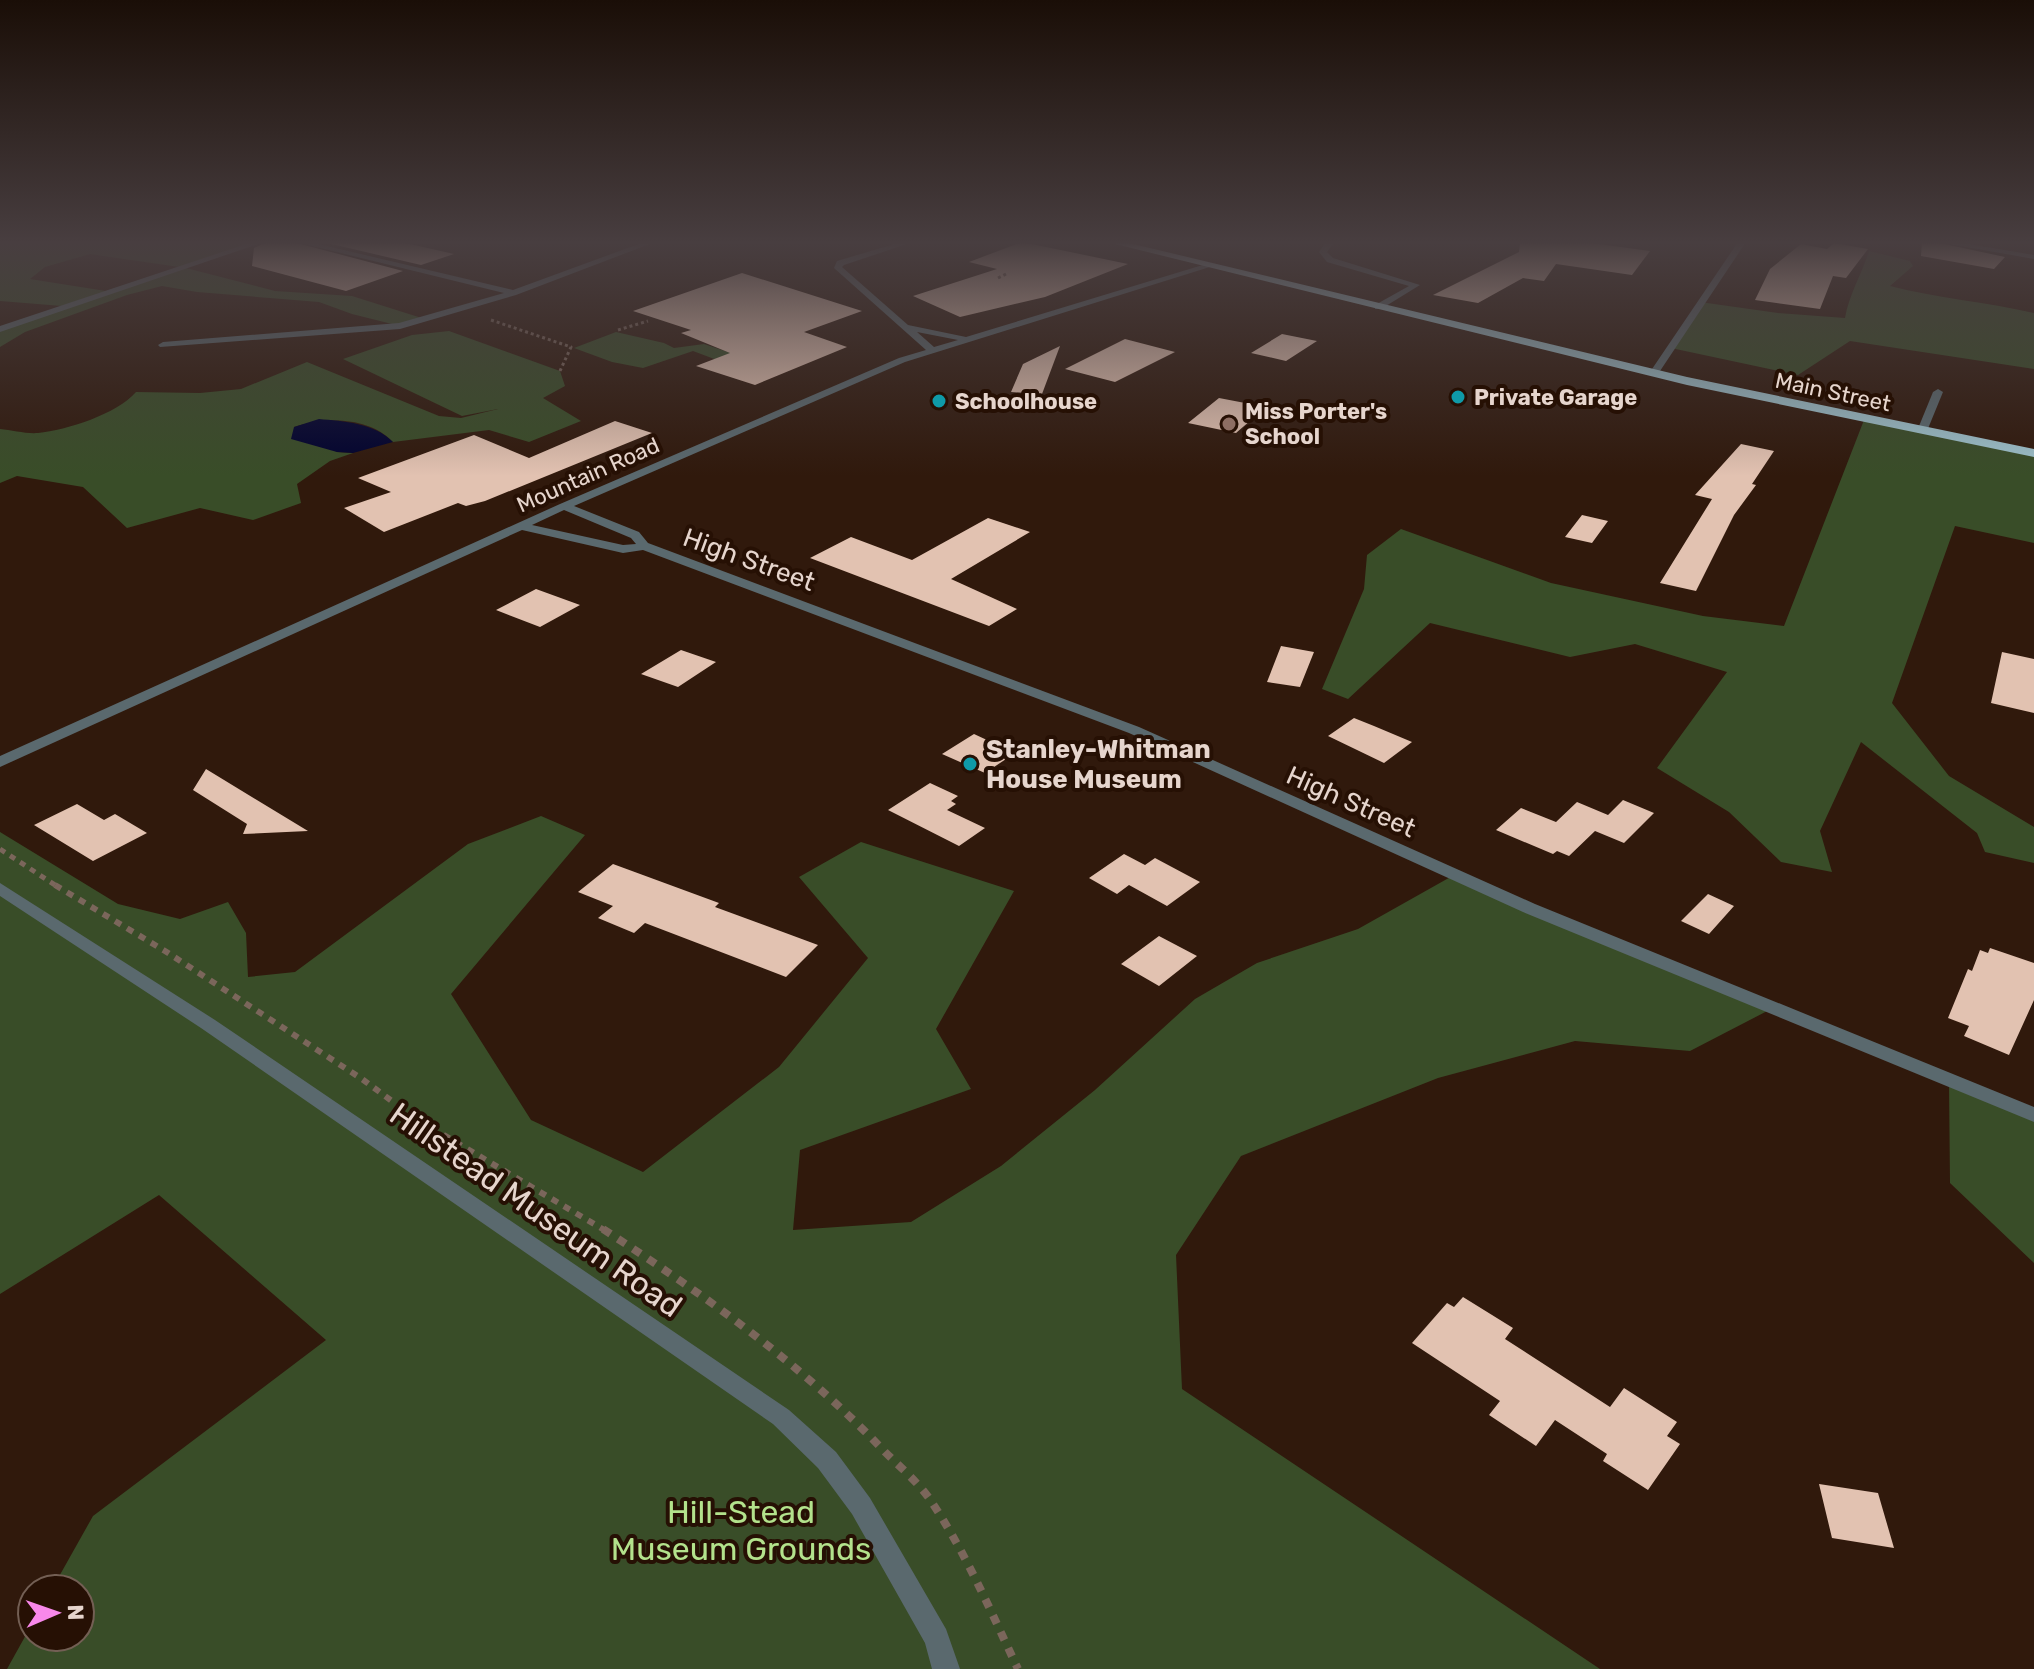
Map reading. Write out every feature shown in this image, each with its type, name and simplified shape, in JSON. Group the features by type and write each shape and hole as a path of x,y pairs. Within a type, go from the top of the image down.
{"highway":[{"name":"Main Street","path":"1433,320 1655,372 2034,453"}],"street":[{"path":"0,329 27,320"},
{"path":"163,345 400,326 421,320"},
{"path":"895,320 931,349"},
{"name":"Mountain Road","path":"0,762 564,506 931,349 1028,320"},
{"path":"1655,372 1690,320"},
{"path":"901,325 967,338"},
{"path":"1922,431 1938,392"},
{"name":"High Street","path":"564,506 635,535 644,546"},
{"name":"High Street","path":"522,526 623,549 644,546 1134,730 1529,908 2034,1115"},
{"name":"Hillstead Museum Road","path":"0,888 208,1024 781,1417 827,1460 861,1506 937,1638 946,1669"}],"path":[{"path":"491,320 571,347 560,371"},
{"path":"618,330 648,321"},
{"path":"0,849 165,951 362,1079 415,1118 588,1219 657,1264 785,1359 846,1410 929,1498 960,1548 1018,1669"}],"green space":[{"path":"25,320 58,320 25,332 0,347 0,329"},
{"path":"376,320 428,320 400,326"},
{"path":"1689,320 2034,320 2034,369 1850,341 1798,375 1671,348"},
{"path":"449,331 560,371 565,386 543,398 581,421 529,442 489,430 393,442 371,427 346,421 319,421 294,427 337,452 353,453 330,461 297,484 301,503 253,520 200,508 127,528 83,487 17,476 0,483 0,429 33,433 50,431 91,420 117,407 136,392 200,393 241,389 307,362 439,416 461,418 498,409 462,416 343,359 412,335"},
{"path":"616,332 674,348 704,344 740,356 725,363 693,351 643,368 612,362 574,348"},
{"path":"1864,420 2034,453 2034,543 1955,526 1892,703 1949,776 2034,827 2034,863 1985,852 1977,833 1861,742 1820,831 1832,872 1781,862 1729,812 1657,768 1727,672 1635,644 1570,657 1430,623 1348,699 1322,689 1364,589 1367,555 1401,529 1551,583 1703,616 1784,626"},
{"name":"Hill-Stead Museum Grounds","path":"541,816 585,835 451,994 531,1120 643,1172 779,1067 868,958 799,877 861,842 1014,891 936,1029 971,1089 800,1150 793,1230 911,1222 1001,1166 1095,1090 1195,999 1257,963 1358,929 1454,875 1773,1008 1690,1051 1575,1041 1438,1078 1241,1156 1176,1255 1182,1389 1600,1669 7,1669 16,1653 96,1653 96,1573 61,1573 93,1516 326,1340 159,1195 0,1294 0,832 118,904 180,919 228,902 246,933 248,977 295,972 468,844"},
{"path":"1949,1080 2034,1115 2034,1263 1950,1183"}],"water":[{"path":"319,419 368,427 393,442 353,453 337,452 291,439 294,427"}],"building":[{"path":"660,320 837,320 804,332 847,347 755,385 696,366 730,353 681,333 691,330"},
{"path":"1282,334 1317,341 1286,361 1251,353"},
{"path":"1125,339 1175,352 1115,382 1065,369"},
{"path":"1060,346 1042,394 1011,392 1023,364"},
{"path":"1219,398 1266,407 1236,433 1188,423"},
{"path":"615,421 652,433 485,501 466,506 458,503 384,532 344,508 391,492 358,478 474,435 529,458"},
{"path":"1741,444 1774,451 1752,484 1756,485 1734,515 1696,591 1660,583 1712,499 1695,495"},
{"path":"1582,515 1608,521 1592,543 1565,537"},
{"path":"988,518 1030,532 951,579 1017,609 989,626 810,558 851,537 912,560"},
{"path":"536,589 580,605 540,627 496,610"},
{"path":"1281,646 1314,652 1300,687 1267,682"},
{"path":"681,650 716,662 678,687 641,674"},
{"path":"2002,652 2034,659 2034,713 1991,703"},
{"path":"1354,718 1412,742 1384,763 1328,736"},
{"path":"974,734 1015,753 985,773 942,754"},
{"path":"206,769 308,831 243,834 247,824 193,790"},
{"path":"930,783 958,796 951,801 956,804 947,810 985,828 959,846 888,810"},
{"path":"1623,800 1654,813 1624,843 1595,831 1569,856 1557,851 1553,854 1496,830 1521,808 1556,822 1577,802 1608,815"},
{"path":"77,804 104,820 115,814 147,833 93,861 34,825"},
{"path":"1124,854 1145,865 1155,858 1200,882 1167,906 1129,885 1117,894 1089,878"},
{"path":"613,864 719,903 715,907 818,945 786,977 645,923 634,933 598,918 613,906 578,892"},
{"path":"1708,894 1734,906 1709,934 1681,921"},
{"path":"1159,936 1197,956 1159,986 1121,964"},
{"path":"1990,948 2034,963 2034,1000 2009,1055 1964,1036 1969,1026 1948,1018 1968,969 1972,971 1980,950 1988,953"},
{"path":"1463,1297 1513,1328 1505,1339 1610,1407 1624,1388 1677,1422 1667,1436 1680,1444 1648,1490 1603,1461 1607,1454 1555,1420 1536,1446 1489,1415 1500,1401 1412,1343 1447,1303 1454,1307"},
{"path":"1819,1484 1878,1493 1894,1548 1832,1538"}],"place":[{"name":"Private Garage","path":"1458,397"},
{"name":"Schoolhouse","path":"939,401"},
{"name":"Miss Porter's School","path":"1229,424"},
{"name":"Stanley-Whitman House Museum","path":"970,764"}]}
